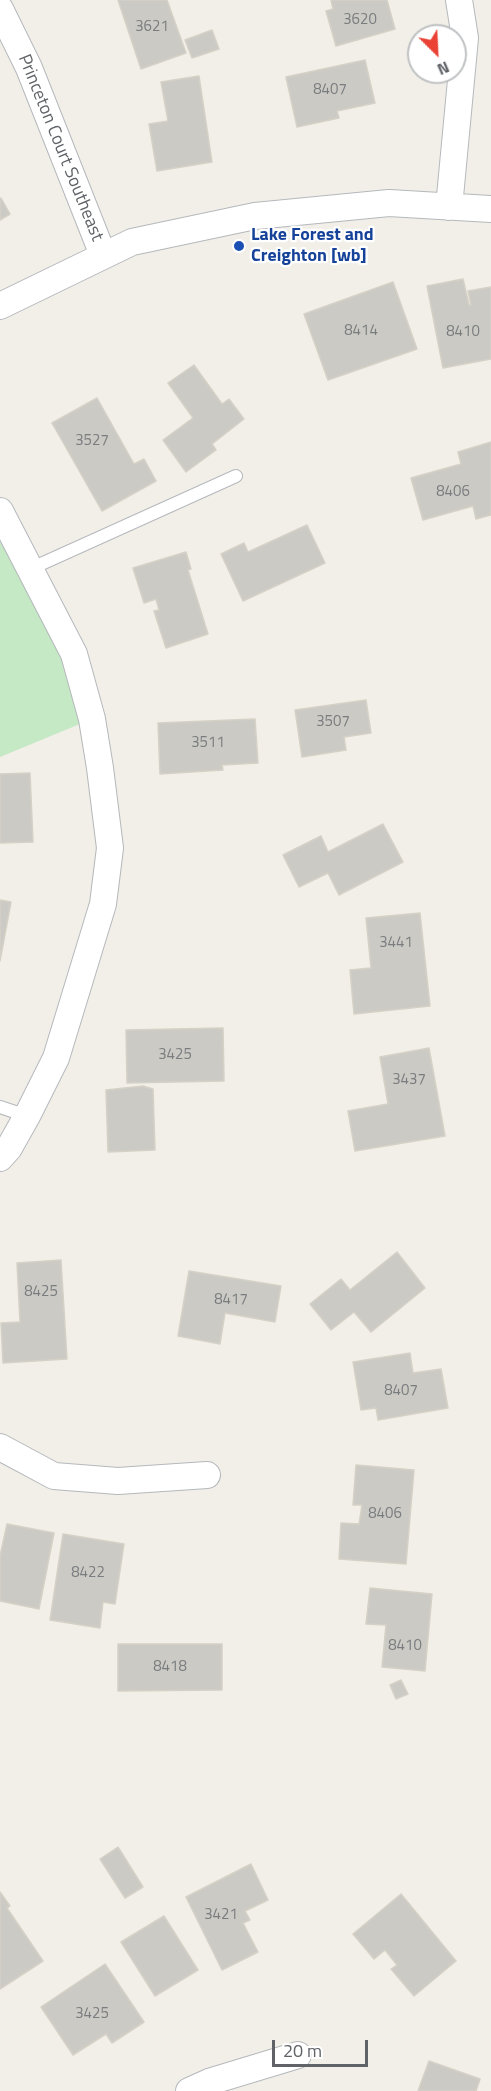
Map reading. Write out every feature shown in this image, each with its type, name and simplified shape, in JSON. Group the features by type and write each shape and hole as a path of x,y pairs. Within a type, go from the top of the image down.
{"street":[{"path":"449,207 465,38 459,0"},
{"name":"Princeton Court Southeast","path":"0,9 29,68 103,255"},
{"path":"0,306 132,242 255,216 389,203 491,209"},
{"path":"0,511 74,654 92,719 110,848 104,904 56,1058 27,1116 9,1148 0,1158"},
{"path":"0,1447 54,1476 117,1481 207,1475"},
{"path":"189,2091 209,2082 298,2055"}],"lane":[{"path":"30,569 236,476"},
{"path":"0,1107 27,1116"}],"green space":[{"path":"0,535 74,654 92,719 0,757"}],"building":[{"path":"118,0 167,0 186,53 141,69"},
{"path":"331,0 387,0 395,29 336,46 326,11 333,9"},
{"path":"212,30 219,49 192,58 185,40"},
{"path":"365,60 375,103 337,111 339,118 297,127 286,77"},
{"path":"199,76 212,162 157,171 149,124 168,121 161,82"},
{"path":"0,199 10,214 0,220"},
{"path":"463,279 469,305 471,305 468,291 491,287 491,359 443,368 427,286"},
{"path":"393,282 417,349 328,380 304,314"},
{"path":"194,365 222,404 229,399 244,419 212,444 216,450 186,472 163,440 193,418 168,383"},
{"path":"97,398 134,464 144,459 156,481 102,511 52,423"},
{"path":"491,442 491,515 476,519 473,506 423,520 411,478 461,464 458,452"},
{"path":"307,525 325,563 243,601 221,554 244,543 248,552"},
{"path":"186,552 191,569 188,570 208,634 166,648 154,611 159,610 156,599 144,603 133,568"},
{"path":"366,700 371,733 344,737 346,750 302,757 295,710"},
{"path":"255,719 258,763 222,765 223,770 160,774 158,723"},
{"path":"30,773 33,842 0,843 0,774"},
{"path":"383,824 403,862 339,895 328,873 299,887 283,855 321,836 328,852"},
{"path":"0,900 11,902 0,961"},
{"path":"420,913 430,1006 354,1014 350,970 371,968 366,918"},
{"path":"223,1028 224,1081 127,1083 126,1030"},
{"path":"429,1048 445,1136 355,1151 348,1111 388,1104 380,1057"},
{"path":"143,1086 153,1089 155,1150 108,1152 106,1090"},
{"path":"397,1252 425,1288 371,1332 354,1312 331,1330 310,1304 341,1279 350,1290"},
{"path":"61,1260 67,1359 3,1363 1,1323 20,1322 17,1263"},
{"path":"189,1271 281,1286 275,1322 225,1313 220,1344 178,1336"},
{"path":"410,1353 413,1373 441,1369 448,1408 378,1420 376,1408 361,1410 353,1362"},
{"path":"356,1465 414,1470 406,1564 339,1559 341,1523 359,1524 362,1505 353,1505"},
{"path":"7,1524 54,1533 39,1609 0,1601 0,1556"},
{"path":"63,1534 124,1544 115,1604 103,1602 100,1628 50,1620"},
{"path":"370,1588 432,1594 425,1671 382,1667 386,1625 366,1624"},
{"path":"118,1644 222,1644 222,1690 118,1691"},
{"path":"401,1680 408,1694 396,1699 390,1685"},
{"path":"118,1847 143,1887 125,1898 100,1859"},
{"path":"251,1864 268,1900 245,1911 250,1920 243,1923 258,1952 222,1970 186,1897"},
{"path":"0,1892 10,1906 7,1908 43,1961 0,1989"},
{"path":"401,1894 456,1961 414,1996 391,1969 397,1965 385,1950 374,1959 353,1934"},
{"path":"164,1916 198,1970 155,1996 121,1942"},
{"path":"105,1964 144,2022 112,2043 106,2034 73,2055 41,2007"},
{"path":"429,2061 480,2079 476,2091 418,2091"}],"place":[{"name":"Lake Forest and Creighton [wb]","path":"239,246"}]}
